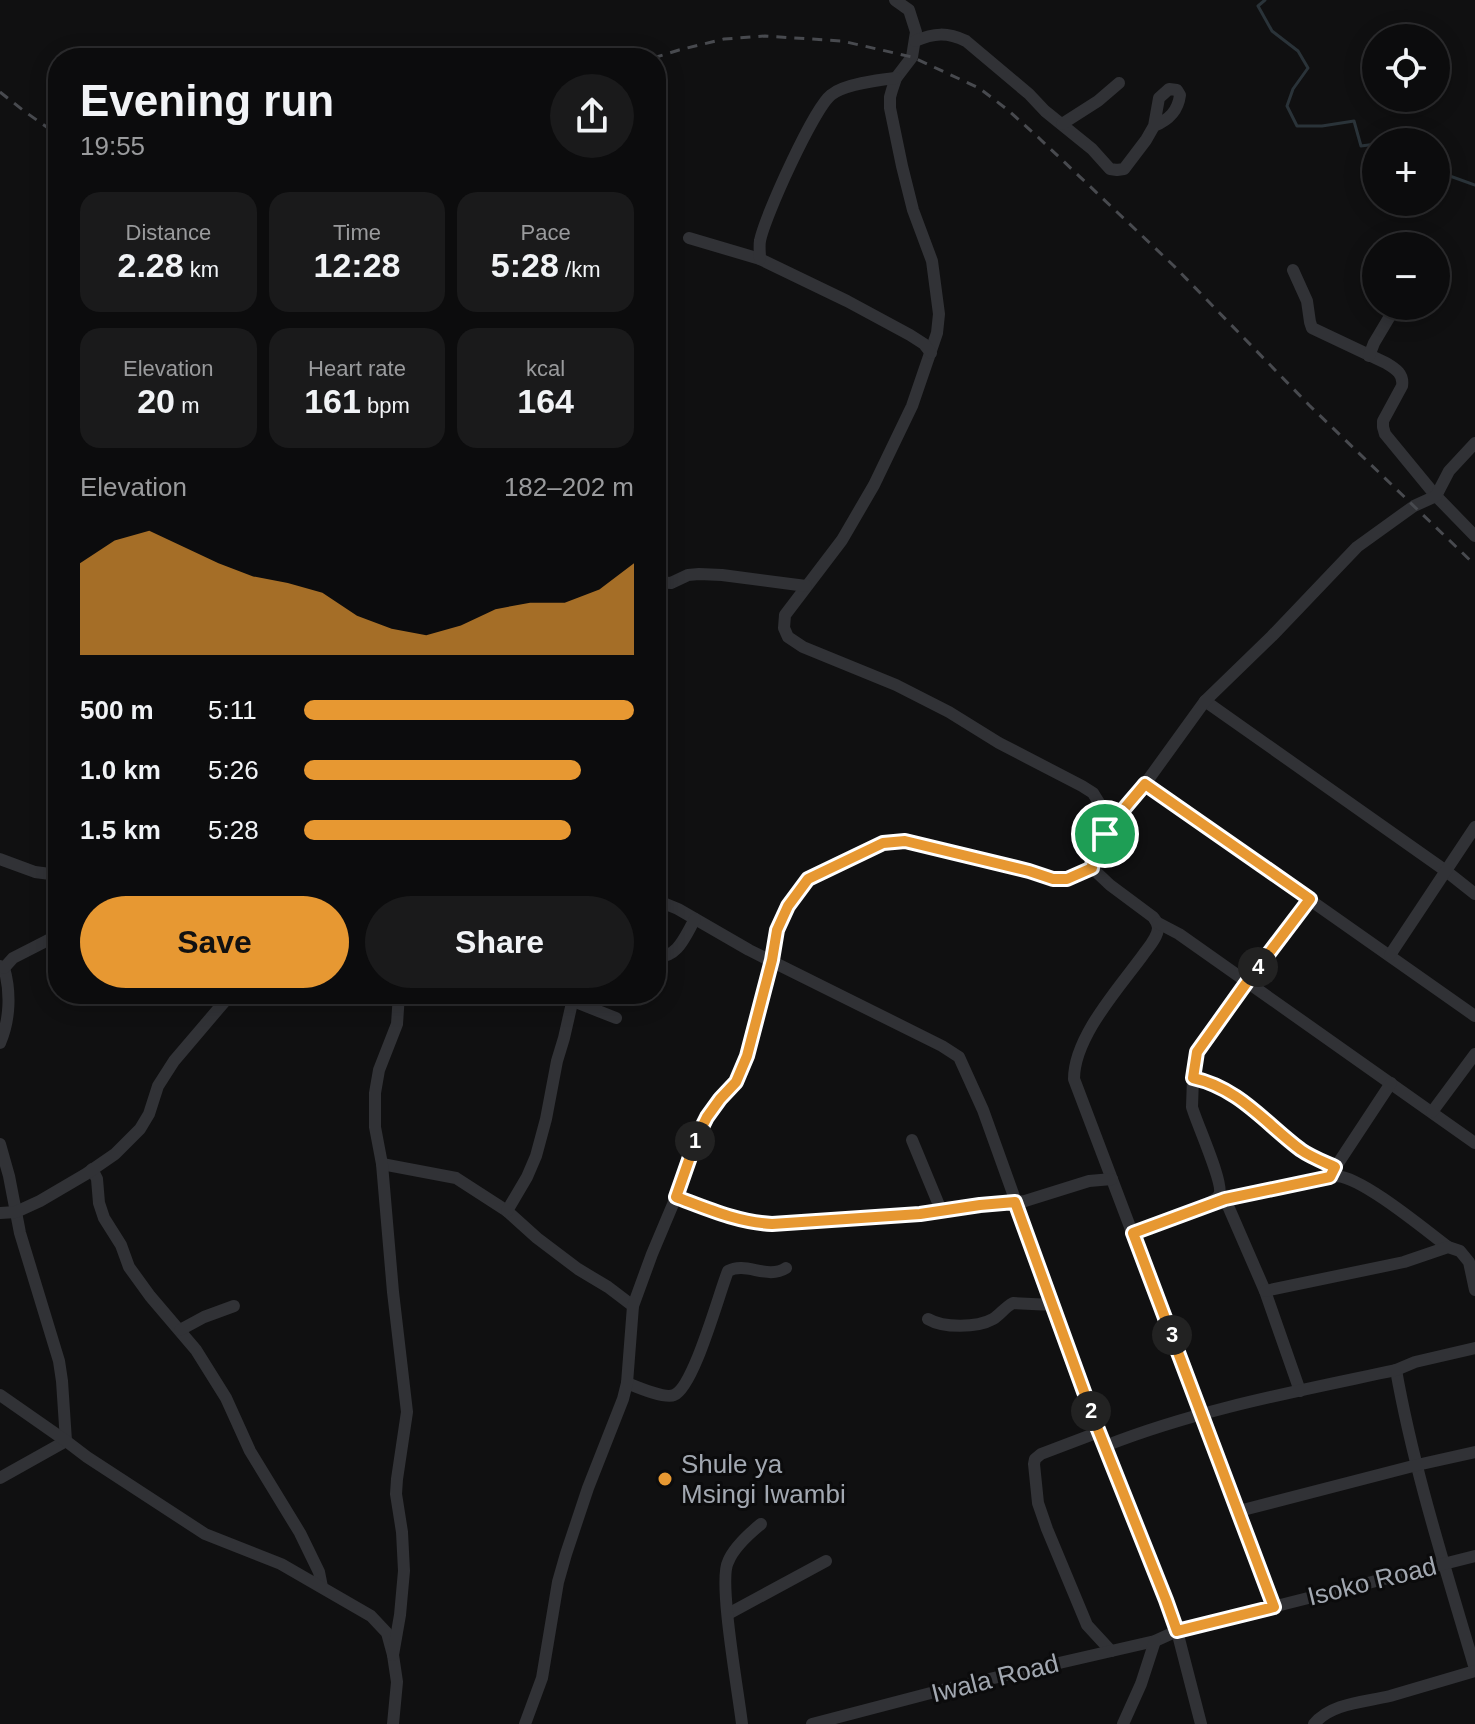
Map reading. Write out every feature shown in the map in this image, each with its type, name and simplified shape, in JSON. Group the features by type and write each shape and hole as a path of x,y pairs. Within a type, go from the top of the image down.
{"street":[{"path":"895,0 909,10 916,32 912,57 896,78 890,97 894,129 913,210 932,261 939,314 937,333 912,406 874,485 842,540 785,615 784,628 788,637 803,647 936,705 1093,793 1101,806 1105,834"},
{"path":"915,41 939,33 966,41 1092,149 1110,169 1124,169 1154,126"},
{"path":"760,259 760,242 766,223 797,152 827,98 836,91 896,78"},
{"path":"1062,124 1119,83"},
{"path":"689,238 760,259 860,308 918,340 931,353"},
{"path":"1293,270 1307,301 1312,328 1395,368 1401,374 1402,386 1383,421 1383,429 1436,496 1475,536"},
{"path":"1369,356 1388,320"},
{"path":"1475,443 1449,471 1436,496 1414,506 1357,547 1205,701 1105,834 1092,860 1092,868 1158,923 1179,934 1475,1143"},
{"path":"666,583 699,574 806,586"},
{"path":"1205,701 1475,894"},
{"path":"1145,784 1475,1016"},
{"path":"1390,955 1475,827"},
{"path":"525,1724 542,1678 562,1568 588,1488 623,1399 633,1306 697,1137 713,1108 736,1082 747,1056 779,924 788,906 805,881 883,843 905,841 1053,879 1067,879 1092,868"},
{"path":"0,859 48,874"},
{"path":"1209,1203 1220,1195 1220,1185 1192,1107 1197,1052 1310,899"},
{"path":"666,903 749,950 956,1055 983,1110 1099,1432 1166,1600 1201,1724"},
{"path":"666,957 676,952 695,919"},
{"path":"1158,923 1154,938 1095,1021 1078,1051 1074,1079 1274,1607"},
{"path":"0,1043 7,1027 8,1014 7,984 2,967 48,940"},
{"path":"0,1213 16,1212 40,1201 115,1154 140,1129 149,1114 158,1086 174,1061 222,1004"},
{"path":"393,1655 404,1571 396,1494 407,1412 382,1164 375,1127 375,1093 379,1070 397,1024 398,1004"},
{"path":"507,1211 536,1156 572,1004"},
{"path":"586,1004 616,1018"},
{"path":"1432,1112 1475,1054"},
{"path":"1193,1078 1227,1090 1337,1176 1350,1178 1448,1247 1460,1251 1469,1262 1475,1290"},
{"path":"1133,1233 1209,1203 1332,1172 1391,1083"},
{"path":"912,1140 941,1210"},
{"path":"0,1144 20,1233 59,1361 66,1441"},
{"path":"382,1164 456,1178 507,1211 547,1246 633,1306"},
{"path":"92,1169 97,1179 104,1218 121,1245 129,1267 196,1350 226,1398 250,1451 300,1533 319,1572 322,1587"},
{"path":"676,1197 732,1218 772,1224 920,1214 1015,1202 1036,1199 1089,1181 1112,1179"},
{"path":"1225,1199 1265,1291 1300,1391"},
{"path":"1265,1291 1404,1262 1448,1247"},
{"path":"627,1383 666,1396 678,1393 696,1359 728,1271 737,1268 774,1273 786,1268"},
{"path":"928,1319 943,1325 970,1324 993,1319 1013,1303 1053,1305"},
{"path":"180,1330 234,1306"},
{"path":"1105,1446 1201,1414 1396,1370 1415,1362 1475,1348"},
{"path":"1314,1724 1330,1711 1475,1670 1403,1413 1396,1370"},
{"path":"0,1395 87,1457 205,1534 281,1564 371,1616 387,1633 393,1655 397,1682 393,1724"},
{"path":"1099,1432 1041,1454 1034,1464 1038,1503 1047,1529 1087,1625 1111,1651"},
{"path":"0,1478 66,1441"},
{"path":"1239,1511 1475,1452"},
{"path":"742,1724 725,1571 728,1561 761,1524"},
{"name":"Isoko Road","path":"1177,1631 1475,1556"},
{"path":"728,1614 826,1561"},
{"name":"Iwala Road","path":"812,1724 946,1689 1155,1641 1177,1631"},
{"path":"1123,1724 1141,1684 1155,1641"}],"waterway":[{"path":"1265,0 1258,6 1272,31 1298,51 1308,68 1293,89 1287,106 1297,126 1354,121 1362,146"},
{"path":"1450,176 1475,185"}],"railway":[{"path":"666,54 724,39 765,36 842,41 912,57 979,88 1040,139 1174,266 1309,405 1475,565"},
{"path":"0,92 48,128"}],"place":[{"name":"Shule ya Msingi Iwambi","path":"665,1479"}],"route":[{"path":"1145,784 1310,899 1197,1052 1193,1078 1227,1090 1301,1150 1335,1167 1330,1177 1209,1203 1133,1233 1274,1607 1177,1631 1095,1422 1015,1202 920,1214 772,1224 732,1218 676,1197 707,1117 736,1082 747,1056 779,924 805,881 883,843 895,841 1053,879 1067,879 1092,868 1092,860 1105,834 1145,784"}]}
